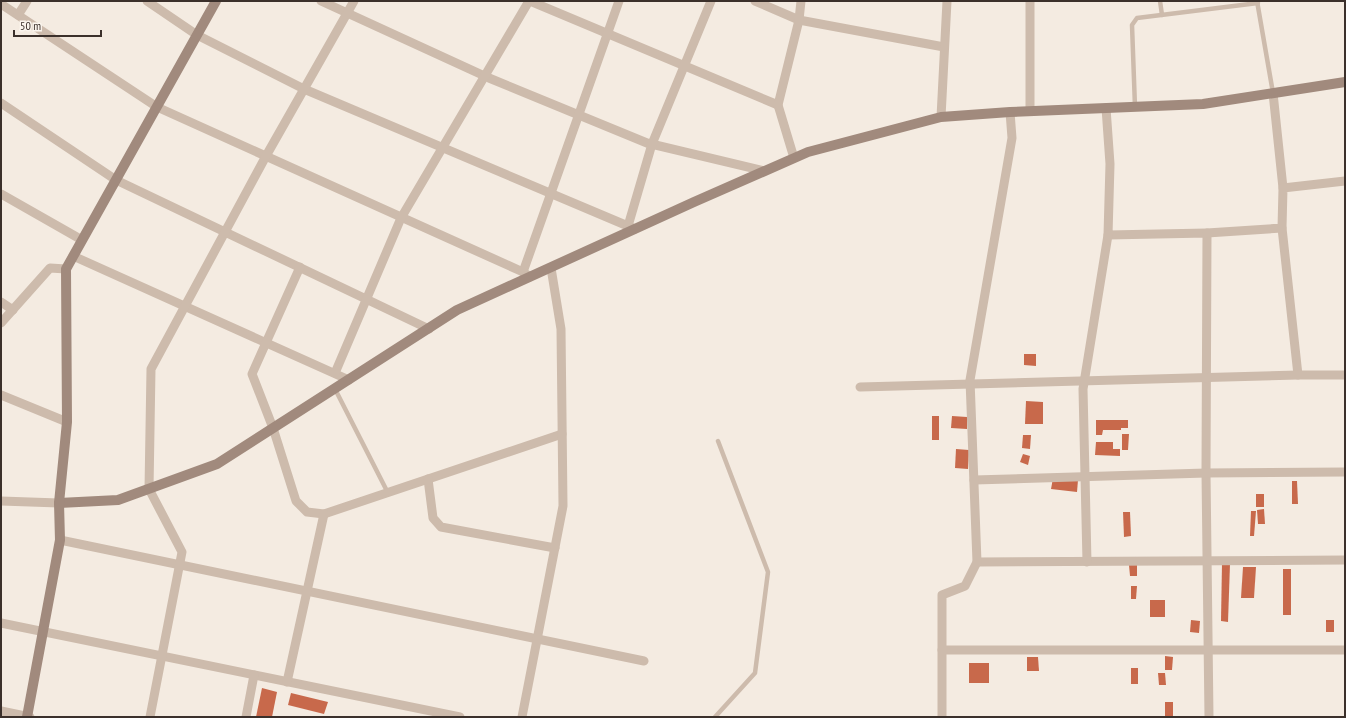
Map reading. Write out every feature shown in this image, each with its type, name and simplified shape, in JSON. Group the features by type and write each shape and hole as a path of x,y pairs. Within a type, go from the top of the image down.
{"street":[{"path":"18,15 27,1"},
{"path":"147,1 197,35 304,89 632,228"},
{"path":"1,711 28,717 60,540 58,503 67,422 66,269 216,1"},
{"path":"321,1 485,76 652,144 765,171"},
{"path":"150,717 182,552 149,488 150,369 266,156 354,1"},
{"path":"335,373 401,218 530,1 778,105"},
{"path":"527,274 551,193 618,1"},
{"path":"632,228 652,144 711,1"},
{"path":"755,1 799,20 944,47"},
{"path":"794,158 778,105 799,20 801,1"},
{"path":"941,117 947,1"},
{"path":"1030,1 1030,111"},
{"path":"1,4 157,107 527,274"},
{"path":"1,501 58,503 118,500 217,464 457,310 527,274 551,268 632,228 808,152 941,117 1030,111 1203,104 1345,82"},
{"path":"1274,93 1283,188 1282,228 1298,375"},
{"path":"1,103 116,180 429,329"},
{"path":"1087,562 1083,389 1108,235 1110,164 1106,108"},
{"path":"942,717 942,595 965,586 977,562 970,384 1012,138 1010,112"},
{"path":"1283,188 1345,181"},
{"path":"1,194 82,240"},
{"path":"1108,235 1207,233 1282,228"},
{"path":"1207,233 1206,473 1209,717"},
{"path":"73,256 349,380"},
{"path":"300,267 252,374 273,428 296,501 308,512 324,514 562,434"},
{"path":"1,323 50,268 66,269"},
{"path":"522,717 563,506 561,329 551,268"},
{"path":"1,302 13,310"},
{"path":"860,387 1345,375"},
{"path":"1,395 67,422"},
{"path":"974,480 1206,473 1345,472"},
{"path":"428,479 433,518 441,527 555,548"},
{"path":"287,682 324,514"},
{"path":"60,540 644,661"},
{"path":"977,562 1345,560"},
{"path":"1,623 443,715 460,717"},
{"path":"942,650 1345,650"},
{"path":"246,717 254,675"}],"lane":[{"path":"1160,1 1162,15"},
{"path":"1135,107 1132,25 1137,18 1258,2 1274,93"},
{"path":"335,389 388,493"},
{"path":"715,717 755,672 768,572 718,441"}],"building":[{"path":"1024,354 1036,354 1036,366 1024,365"},
{"path":"1026,401 1043,402 1043,424 1025,424"},
{"path":"932,416 939,416 939,440 932,440"},
{"path":"952,416 967,417 967,429 951,428"},
{"path":"1096,420 1128,420 1128,428 1121,428 1121,430 1103,430 1102,435 1096,435"},
{"path":"1122,434 1129,434 1128,450 1122,450"},
{"path":"1023,435 1031,435 1030,449 1022,448"},
{"path":"1096,442 1113,442 1113,449 1120,449 1120,456 1095,455"},
{"path":"956,449 969,450 968,469 955,468"},
{"path":"1023,454 1030,456 1028,465 1020,462"},
{"path":"1053,478 1078,480 1077,492 1051,489"},
{"path":"1292,481 1297,481 1298,504 1292,504"},
{"path":"1256,494 1264,494 1264,507 1256,507"},
{"path":"1264,509 1265,524 1258,524 1257,510"},
{"path":"1251,511 1256,511 1254,536 1250,536"},
{"path":"1123,512 1130,512 1131,536 1124,537"},
{"path":"1222,563 1230,564 1228,622 1221,621"},
{"path":"1129,565 1137,565 1137,576 1130,576"},
{"path":"1243,567 1256,567 1254,598 1241,598"},
{"path":"1283,569 1291,569 1291,615 1283,615"},
{"path":"1131,586 1137,586 1136,599 1131,599"},
{"path":"1150,600 1165,600 1165,617 1150,617"},
{"path":"1191,620 1200,621 1199,633 1190,632"},
{"path":"1326,620 1334,620 1334,632 1326,632"},
{"path":"1165,656 1173,657 1172,670 1165,670"},
{"path":"1027,657 1038,657 1039,671 1027,671"},
{"path":"969,663 989,663 989,683 969,683"},
{"path":"1131,668 1138,668 1138,684 1131,684"},
{"path":"1158,673 1165,673 1166,685 1159,685"},
{"path":"262,688 277,692 272,717 256,717"},
{"path":"291,693 328,702 324,714 288,705"},
{"path":"1165,702 1173,702 1173,717 1165,717"}]}
